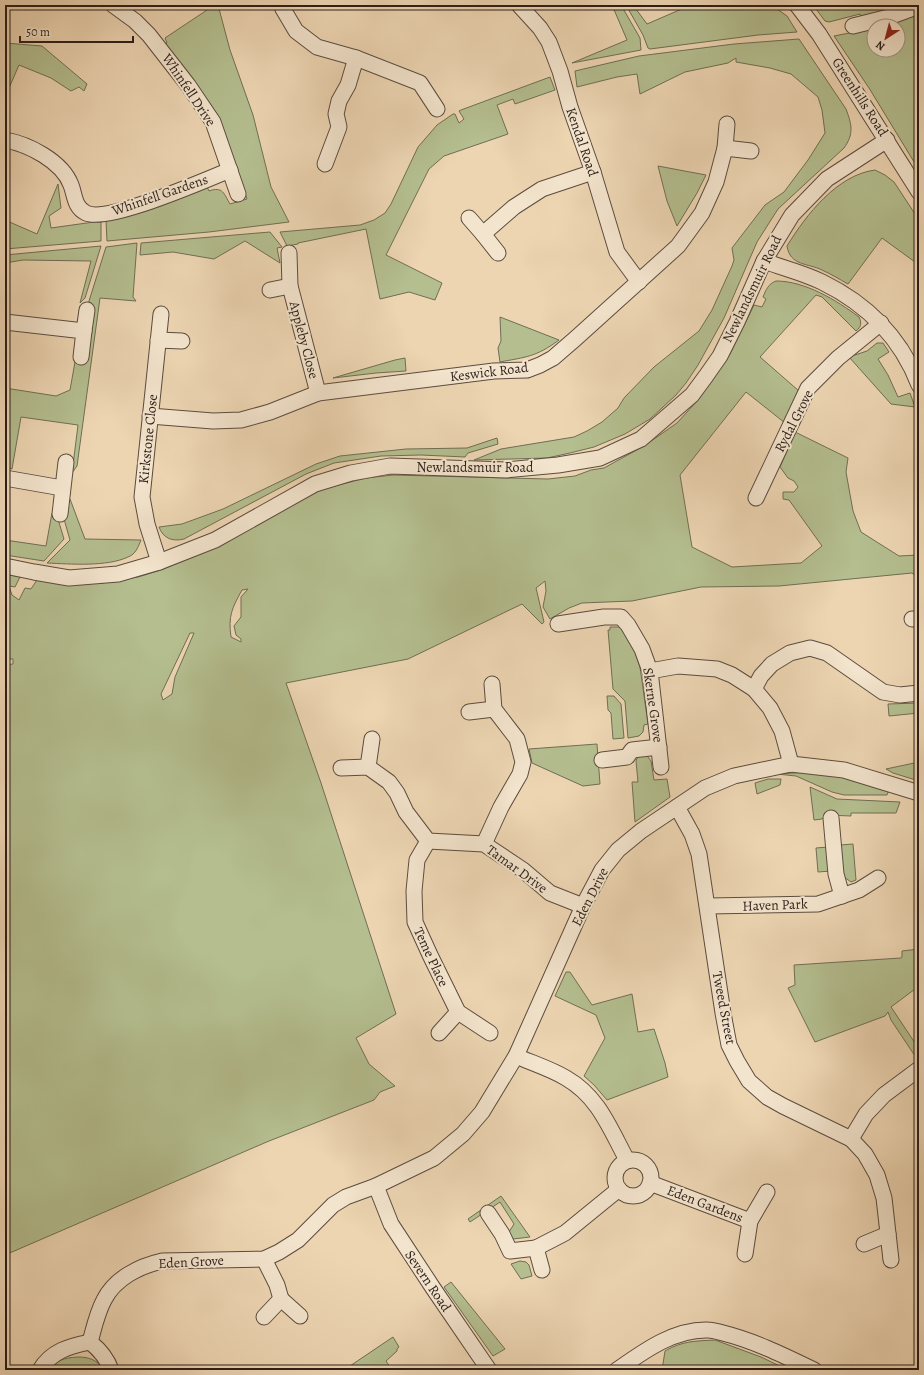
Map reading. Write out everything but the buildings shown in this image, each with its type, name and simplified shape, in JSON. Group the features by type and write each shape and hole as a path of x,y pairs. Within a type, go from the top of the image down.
{"street":[{"name":"Whinfell Drive","path":"113,5 135,21 149,35 188,85 213,122 238,194"},
{"path":"282,5 296,31 317,47 356,58 420,83 437,109"},
{"name":"Kendal Road","path":"520,5 549,42 593,172 617,252 639,282"},
{"name":"Greenhills Road","path":"796,5 819,34 888,140 919,192"},
{"path":"853,26 889,17 919,6"},
{"path":"326,164 339,127 336,114 339,101 348,85 356,58"},
{"name":"Keswick Road","path":"150,416 213,421 241,420 270,412 318,393 487,372 527,370 540,365 553,358 678,246 702,213 716,182 725,148 727,124"},
{"name":"Whinfell Gardens","path":"5,140 26,146 39,152 62,170 71,184 78,206 86,213 94,215 122,210 178,192 230,170"},
{"name":"Newlandsmuir Road","path":"5,566 69,578 118,574 159,562 215,540 315,484 350,473 390,466 506,470 558,465 600,458 641,439 692,395 720,356 764,261 792,215 827,179 888,140"},
{"path":"725,148 751,151"},
{"path":"483,234 514,207 542,189 593,172"},
{"path":"469,218 498,253"},
{"name":"Appleby Close","path":"290,253 290,286 318,393"},
{"path":"764,261 820,281 862,305 893,337 903,352 919,385"},
{"name":"Appleby Close","path":"270,290 290,286"},
{"path":"81,357 87,310"},
{"name":"Kirkstone Close","path":"159,562 147,524 142,497 161,314"},
{"path":"5,322 84,331"},
{"name":"Rydal Grove","path":"756,498 808,388 838,358 881,323"},
{"path":"158,340 182,341"},
{"path":"60,514 66,462"},
{"path":"5,478 62,488"},
{"name":"Skerne Grove","path":"558,624 604,618 621,618 628,625 642,649 650,671 661,767"},
{"path":"754,689 761,676 772,664 790,653 810,648 827,653 883,692 900,694 919,693"},
{"path":"650,671 678,666 717,669 732,675 754,689 770,708 782,731 791,764"},
{"path":"484,844 501,807 520,774 523,762 517,739 494,709 492,684"},
{"path":"469,712 494,709"},
{"path":"368,767 372,739"},
{"path":"602,760 627,757 632,750 659,747"},
{"name":"Eden Drive","path":"409,1170 434,1158 463,1134 482,1112 516,1056 583,906 602,870 618,850 641,831 705,788 734,776 791,764 844,770 919,793"},
{"path":"341,768 368,767 389,782 397,793 406,812 428,840"},
{"name":"Tweed Street","path":"677,807 692,834 697,847 708,906 723,1013 730,1045 749,1081 767,1097 851,1140 865,1154 877,1175 884,1198 891,1260"},
{"path":"831,818 836,874 842,896"},
{"name":"Tamar Drive","path":"428,840 484,844 523,870 550,893 583,906"},
{"name":"Teme Place","path":"428,840 418,860 414,891 415,922 458,1012"},
{"name":"Haven Park","path":"708,906 818,904 859,890 878,878"},
{"path":"439,1033 458,1012 490,1033"},
{"path":"488,1213 502,1234 510,1251 536,1248 565,1233 619,1189 615,1176 617,1169 627,1160 606,1119 592,1099 566,1077 516,1056"},
{"path":"851,1140 866,1114 884,1095 919,1069"},
{"name":"Eden Gardens","path":"619,1189 625,1194 632,1196 640,1194 646,1190 650,1183 651,1175 648,1168 642,1162 627,1160"},
{"name":"Eden Grove","path":"90,1342 104,1298 133,1271 149,1264 162,1261 264,1258 279,1252 298,1240 333,1205 346,1197 376,1186 409,1170"},
{"name":"Eden Gardens","path":"650,1183 750,1221 767,1192"},
{"name":"Severn Road","path":"376,1186 391,1224 490,1370"},
{"path":"745,1254 750,1221"},
{"path":"864,1244 888,1234"},
{"path":"536,1248 542,1270"},
{"path":"264,1258 277,1285 281,1299 300,1316"},
{"path":"264,1317 281,1299"},
{"path":"617,1370 658,1343 685,1333 709,1330 735,1336 814,1370"},
{"path":"40,1370 48,1359 64,1348 90,1342 99,1349 107,1359 111,1370"}],"green space":[{"path":"205,5 218,5 230,50 253,115 271,187 289,222 209,232 107,241 106,221 145,211 207,187 209,191 220,190 230,204 247,199 222,126 165,44 167,43 165,38 207,10"},
{"path":"612,5 621,5 640,38 641,50 572,63 627,40"},
{"path":"626,5 633,5 647,24 691,5 771,5 787,16 797,32 758,35 650,49 648,48 643,35"},
{"path":"813,5 919,6 919,170 869,88 834,36 865,30 860,14 829,22 825,21"},
{"path":"799,39 846,109 851,125 851,134 844,148 778,209 757,242 724,318 698,365 686,383 676,395 650,419 625,434 594,447 547,458 474,460 501,449 574,437 602,422 618,408 624,398 654,367 699,331 712,310 732,266 734,260 732,248 765,205 784,192 808,160 825,133 822,110 818,97 791,74 770,68 736,62 736,58 728,63 685,72 640,94 637,74 617,77 577,87 575,71 639,56 734,44"},
{"path":"5,43 42,46 87,84 84,91 79,87 71,91 51,78 19,65 9,88 5,69"},
{"path":"550,77 555,90 515,104 513,99 497,105 508,134 444,156 429,169 386,255 442,283 435,300 409,292 380,299 366,229 287,246 280,232 360,225 374,220 385,213 391,204 418,147 437,125 453,114 455,114 459,123 464,119 459,111"},
{"path":"658,166 706,175 677,226 667,201"},
{"path":"875,170 894,182 919,220 919,267 915,262 882,238 848,284 817,268 796,261 789,252 787,246 813,210 835,188 861,173"},
{"path":"58,184 61,208 49,216 51,228 101,221 101,241 5,249 5,220 37,234"},
{"path":"270,232 282,247 277,248 280,263 245,241 214,259 173,252 140,255 141,243"},
{"path":"137,243 133,297 136,301 100,298 77,466 72,473 78,425 21,417 12,469 5,467 5,388 56,396 70,390 75,362 84,363 90,313 89,301 106,247"},
{"path":"101,246 85,298 80,303 91,261 23,260 5,263 5,255"},
{"path":"776,281 798,284 820,293 859,317 860,325 856,331 822,297 816,295 760,357 799,391 785,423 746,392 680,475 692,547 732,567 801,563 822,546 789,500 783,499 783,492 794,492 798,487 794,481 788,478 780,467 795,432 848,458 846,472 853,511 861,532 899,556 919,555 919,578 912,573 779,586 701,587 632,601 582,603 569,608 550,619 543,607 546,591 545,581 536,588 544,622 542,624 522,604 408,659 286,683 321,783 396,1014 356,1038 369,1064 395,1086 380,1092 374,1100 269,1141 5,1255 5,665 13,664 13,659 9,659 5,655 5,574 20,577 15,587 9,586 12,595 19,600 25,588 31,589 37,580 64,584 102,583 138,577 161,570 203,553 305,497 325,488 367,478 393,475 548,479 575,476 591,470 604,468 644,446 677,423 698,400 730,354 754,305 762,307 766,299 763,297 765,292 773,282","holes":["248,589 241,597 241,617 234,626 236,635 241,639 241,642 231,637 230,623 233,607 242,590","190,633 194,633 175,677 172,694 163,700 161,694"]},
{"path":"500,317 559,340 537,353 500,362 498,348 501,341"},
{"path":"877,343 883,343 889,352 878,359 888,375 898,397 910,393 915,407 891,404 849,357 867,351"},
{"path":"405,358 406,371 333,378 395,360"},
{"path":"497,438 498,444 468,453 465,457 421,455 381,456 334,463 306,474 184,539 176,540 168,538 163,534 159,527 182,524 223,509 316,464 340,456 406,449 467,448"},
{"path":"70,499 85,539 141,540 135,552 131,556 119,560 99,564 47,563 70,540 62,512"},
{"path":"52,513 57,516 64,539 44,561 5,555 5,540 46,546"},
{"path":"610,627 624,627 638,648 636,655 640,667 648,724 644,725 643,732 639,736 628,738 625,701 613,689 608,630 610,630"},
{"path":"607,696 614,696 621,704 624,738 613,739 611,713 608,710"},
{"path":"919,703 919,713 889,716 888,704"},
{"path":"597,744 600,784 583,786 532,763 529,749"},
{"path":"645,753 651,761 654,780 667,779 670,797 635,822 632,782 638,782 636,761 638,756"},
{"path":"919,762 919,781 893,773 886,769"},
{"path":"810,772 830,774 889,790 887,795 844,795 832,792 796,776 777,774"},
{"path":"768,779 781,779 780,785 757,794 755,783"},
{"path":"810,787 837,799 900,802 896,813 851,813 851,816 826,815 822,819 814,820"},
{"path":"853,844 856,880 851,882 844,877 837,852 840,845"},
{"path":"828,847 831,871 818,872 816,848"},
{"path":"919,949 919,986 891,1007 919,1049 919,1058 917,1059 891,1020 888,1012 885,1016 815,1042 788,988 795,985 794,965 901,958 902,951"},
{"path":"566,972 570,972 592,1005 632,994 638,1032 654,1029 668,1077 607,1100 584,1076 605,1038 596,1015 555,996"},
{"path":"501,1196 530,1237 513,1239 509,1232 514,1224 500,1202 470,1222 468,1219"},
{"path":"520,1261 526,1262 529,1265 532,1276 521,1279 511,1264"},
{"path":"451,1282 505,1349 493,1356 444,1287"},
{"path":"393,1337 399,1347 397,1351 386,1361 392,1370 344,1370"},
{"path":"715,1340 761,1357 788,1370 662,1370 665,1351 683,1343"},
{"path":"78,1357 93,1360 104,1370 48,1370 61,1360"}]}
